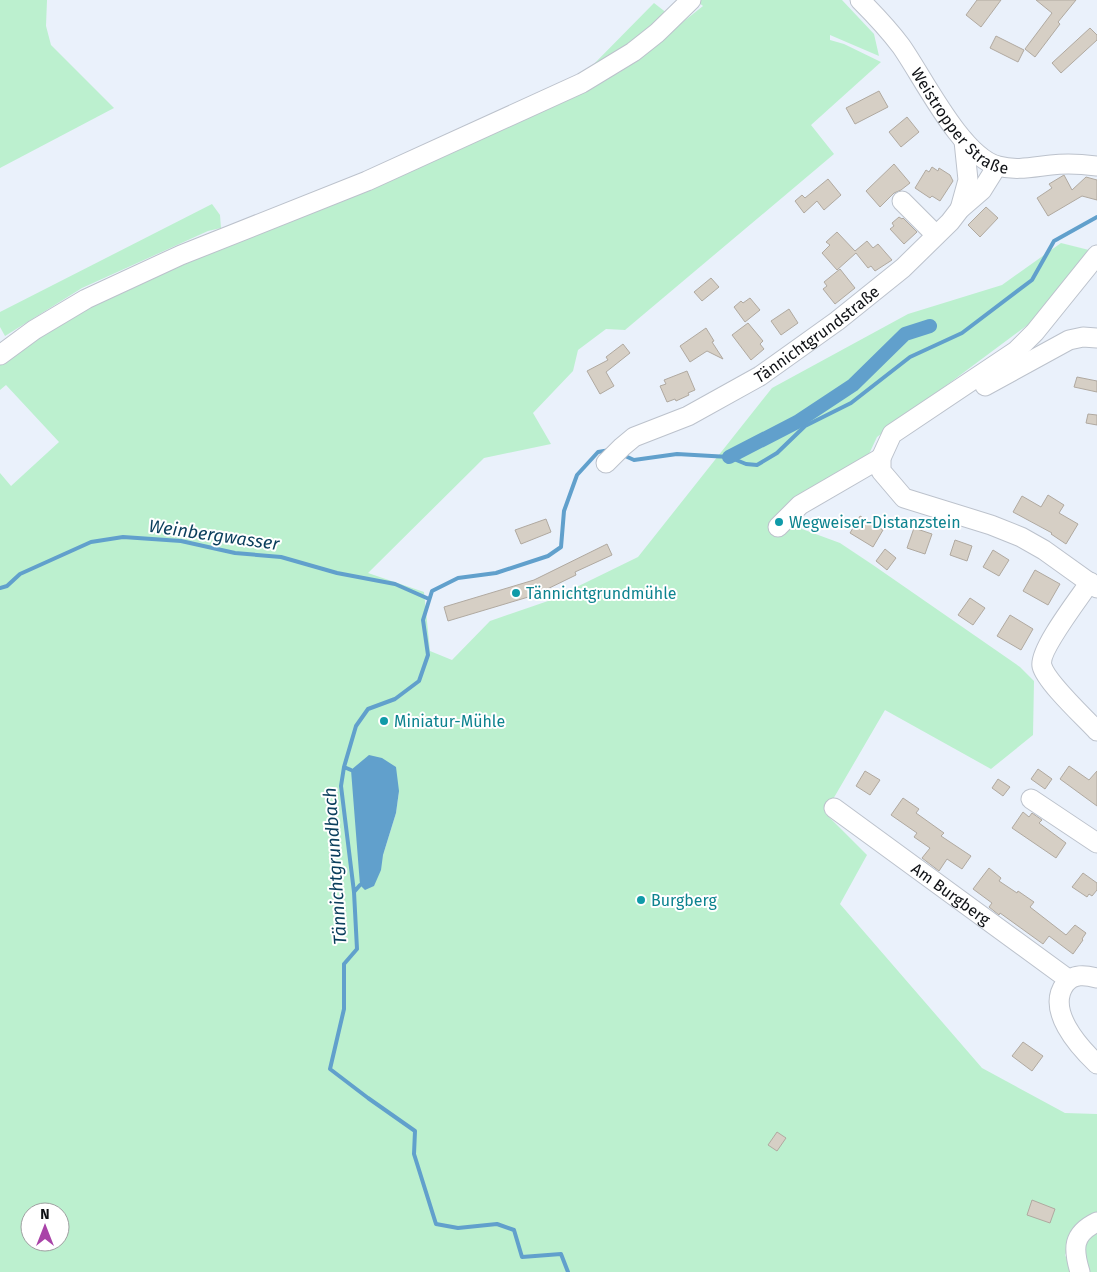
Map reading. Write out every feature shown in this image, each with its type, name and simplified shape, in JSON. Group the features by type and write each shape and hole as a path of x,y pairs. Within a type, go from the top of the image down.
{"street":[{"path":"0,354 34,330 86,299 181,255 367,181 582,84 633,52 658,33 691,0"},
{"name":"Weistropper Straße","path":"865,1 900,45 964,142 987,161 997,166 1024,168 1085,164 1097,166"},
{"path":"960,209 968,180 964,142"},
{"name":"Tännichtgrundstraße","path":"606,464 634,437 688,416 760,376 836,321 903,268 960,209 982,190 997,166"},
{"path":"902,201 936,235"},
{"path":"1097,255 1035,332 1016,351 892,434 881,458 881,471 904,498 991,525 1021,537 1044,550 1093,585 1045,649 1041,664 1046,676 1097,731"},
{"path":"908,422 933,418 984,386 1069,340 1097,338"},
{"path":"778,527 800,505 881,458"},
{"path":"1031,799 1097,843"},
{"name":"Am Burgberg","path":"834,808 1068,979"},
{"path":"1097,978 1078,976 1068,979 1060,990 1059,1009 1064,1022 1084,1052 1097,1064"},
{"path":"1080,1272 1074,1255 1075,1242 1088,1227 1097,1222"}],"green space":[{"path":"0,0 47,0 46,26 51,45 114,108 0,168"},
{"path":"700,0 842,0 874,34 879,56 830,35 830,40 844,44 881,62 811,125 834,154 625,330 606,329 578,350 573,371 533,413 551,444 484,458 368,573 424,592 430,651 452,660 490,621 548,601 638,557 772,388 908,314 1002,285 1061,243 1093,251 1045,312 877,437 869,454 802,507 802,529 840,543 1020,667 1034,681 1033,735 991,769 885,710 825,813 867,855 840,904 982,1068 1065,1113 1097,1114 1097,1217 1081,1222 1065,1255 1073,1272 0,1272 0,473 11,486 59,442 6,385 0,390 0,365 39,334 132,285 426,160 620,72 703,6 698,2","holes":["399,791 396,813 383,855"]},
{"path":"654,3 668,14 624,50 587,71"},
{"path":"212,204 220,215 221,228 208,231 82,288 5,336 0,327 0,312"},
{"path":"1097,1222 1097,1272 1080,1272 1075,1242"}],"water":[{"path":"369,755 382,758 396,767 399,791 396,813 383,855 381,870 374,886 365,890 360,885 351,770"}],"building":[{"path":"977,0 1001,0 981,27 966,15"},
{"path":"1036,0 1076,0 1058,22 1060,24 1035,57 1025,49 1052,13"},
{"path":"1090,28 1097,35 1097,40 1061,73 1052,63"},
{"path":"996,36 1024,50 1018,62 990,48"},
{"path":"879,91 888,107 855,124 846,108"},
{"path":"907,117 919,132 901,147 889,132"},
{"path":"894,164 910,183 894,193 880,207 866,191"},
{"path":"932,167 938,171 939,168 950,175 953,181 940,201 932,196 930,198 915,188 926,170 929,172"},
{"path":"1064,175 1072,190 1086,177 1097,180 1097,200 1082,196 1048,216 1037,198 1052,188 1049,184"},
{"path":"828,179 841,195 824,210 817,201 804,213 795,201 802,195 805,198"},
{"path":"986,207 998,218 980,237 968,225"},
{"path":"899,217 903,218 917,232 904,244 890,229 894,226 892,223"},
{"path":"837,232 855,251 867,241 873,248 878,244 892,260 875,271 871,266 868,268 856,253 837,270 822,253 830,245 826,242"},
{"path":"840,269 855,288 835,304 823,289 827,286 824,282"},
{"path":"711,278 719,287 702,301 694,292"},
{"path":"750,298 760,310 745,322 734,307 741,301 743,303"},
{"path":"789,309 798,323 781,335 771,321"},
{"path":"748,323 763,341 760,344 764,349 751,360 732,335"},
{"path":"706,328 723,359 707,351 690,362 680,346"},
{"path":"623,344 630,353 606,372 614,386 600,394 587,371 608,360 606,357"},
{"path":"687,371 695,390 676,401 675,399 667,402 660,386 666,384 664,380"},
{"path":"1077,377 1097,381 1097,392 1074,387"},
{"path":"1088,414 1097,415 1097,425 1086,423"},
{"path":"1048,495 1064,505 1059,513 1078,524 1066,544 1052,533 1013,512 1022,496 1041,507"},
{"path":"860,516 883,530 873,547 850,533"},
{"path":"546,519 551,532 521,544 515,530"},
{"path":"914,528 932,534 925,554 907,548"},
{"path":"955,540 972,546 967,561 950,555"},
{"path":"607,544 612,555 575,572 576,575 535,595 448,621 444,607 534,580"},
{"path":"885,549 896,558 887,570 876,561"},
{"path":"993,550 1009,560 999,576 983,567"},
{"path":"1035,570 1060,584 1048,605 1023,591"},
{"path":"970,598 985,608 973,625 958,615"},
{"path":"1010,615 1033,629 1021,650 997,636"},
{"path":"1069,766 1089,780 1097,771 1097,806 1060,779"},
{"path":"1038,769 1052,779 1045,789 1031,779"},
{"path":"865,771 880,780 870,795 856,786"},
{"path":"998,779 1010,787 1003,796 992,788"},
{"path":"903,798 919,809 916,813 944,833 941,836 971,856 962,869 947,859 939,871 922,858 930,848 914,837 917,833 891,815"},
{"path":"1023,812 1029,817 1032,813 1042,820 1039,823 1066,843 1056,858 1012,828"},
{"path":"989,868 1001,878 999,881 1034,902 1030,907 1066,935 1075,925 1086,933 1073,954 1049,936 1043,944 989,907 992,903 973,889"},
{"path":"1083,873 1097,883 1097,890 1092,896 1089,894 1087,897 1072,887"},
{"path":"1023,1042 1043,1056 1032,1071 1012,1056"},
{"path":"777,1132 786,1138 777,1151 768,1145"},
{"path":"1032,1200 1055,1209 1050,1223 1027,1215"}],"waterway":[{"name":"Tännichtgrundbach","path":"623,455 634,460 677,454 729,457 746,464 757,465 777,453 805,426 851,403 910,357 962,333 1032,280 1054,241 1097,217"},
{"path":"729,457 797,422 853,385 905,334 930,326"},
{"name":"Tännichtgrundbach","path":"568,1272 561,1254 522,1257 514,1230 497,1224 458,1228 436,1224 414,1154 415,1131 330,1069 344,1009 344,964 357,949 354,892 341,786 344,767 356,726 368,709 395,699 419,681 428,655 423,620 432,591 458,578 496,573 548,556 561,547 564,511 577,475 598,452 610,450"},
{"name":"Weinbergwasser","path":"0,588 7,586 20,574 91,542 123,537 181,541 235,553 281,557 337,573 395,584 429,599"},
{"name":"Tännichtgrundbach","path":"344,767 351,770"},
{"name":"Tännichtgrundbach","path":"354,892 360,885"}],"place":[{"name":"Wegweiser-Distanzstein","path":"779,522"},
{"name":"Tännichtgrundmühle","path":"516,593"},
{"name":"Miniatur-Mühle","path":"384,721"},
{"name":"Burgberg","path":"641,900"}]}
